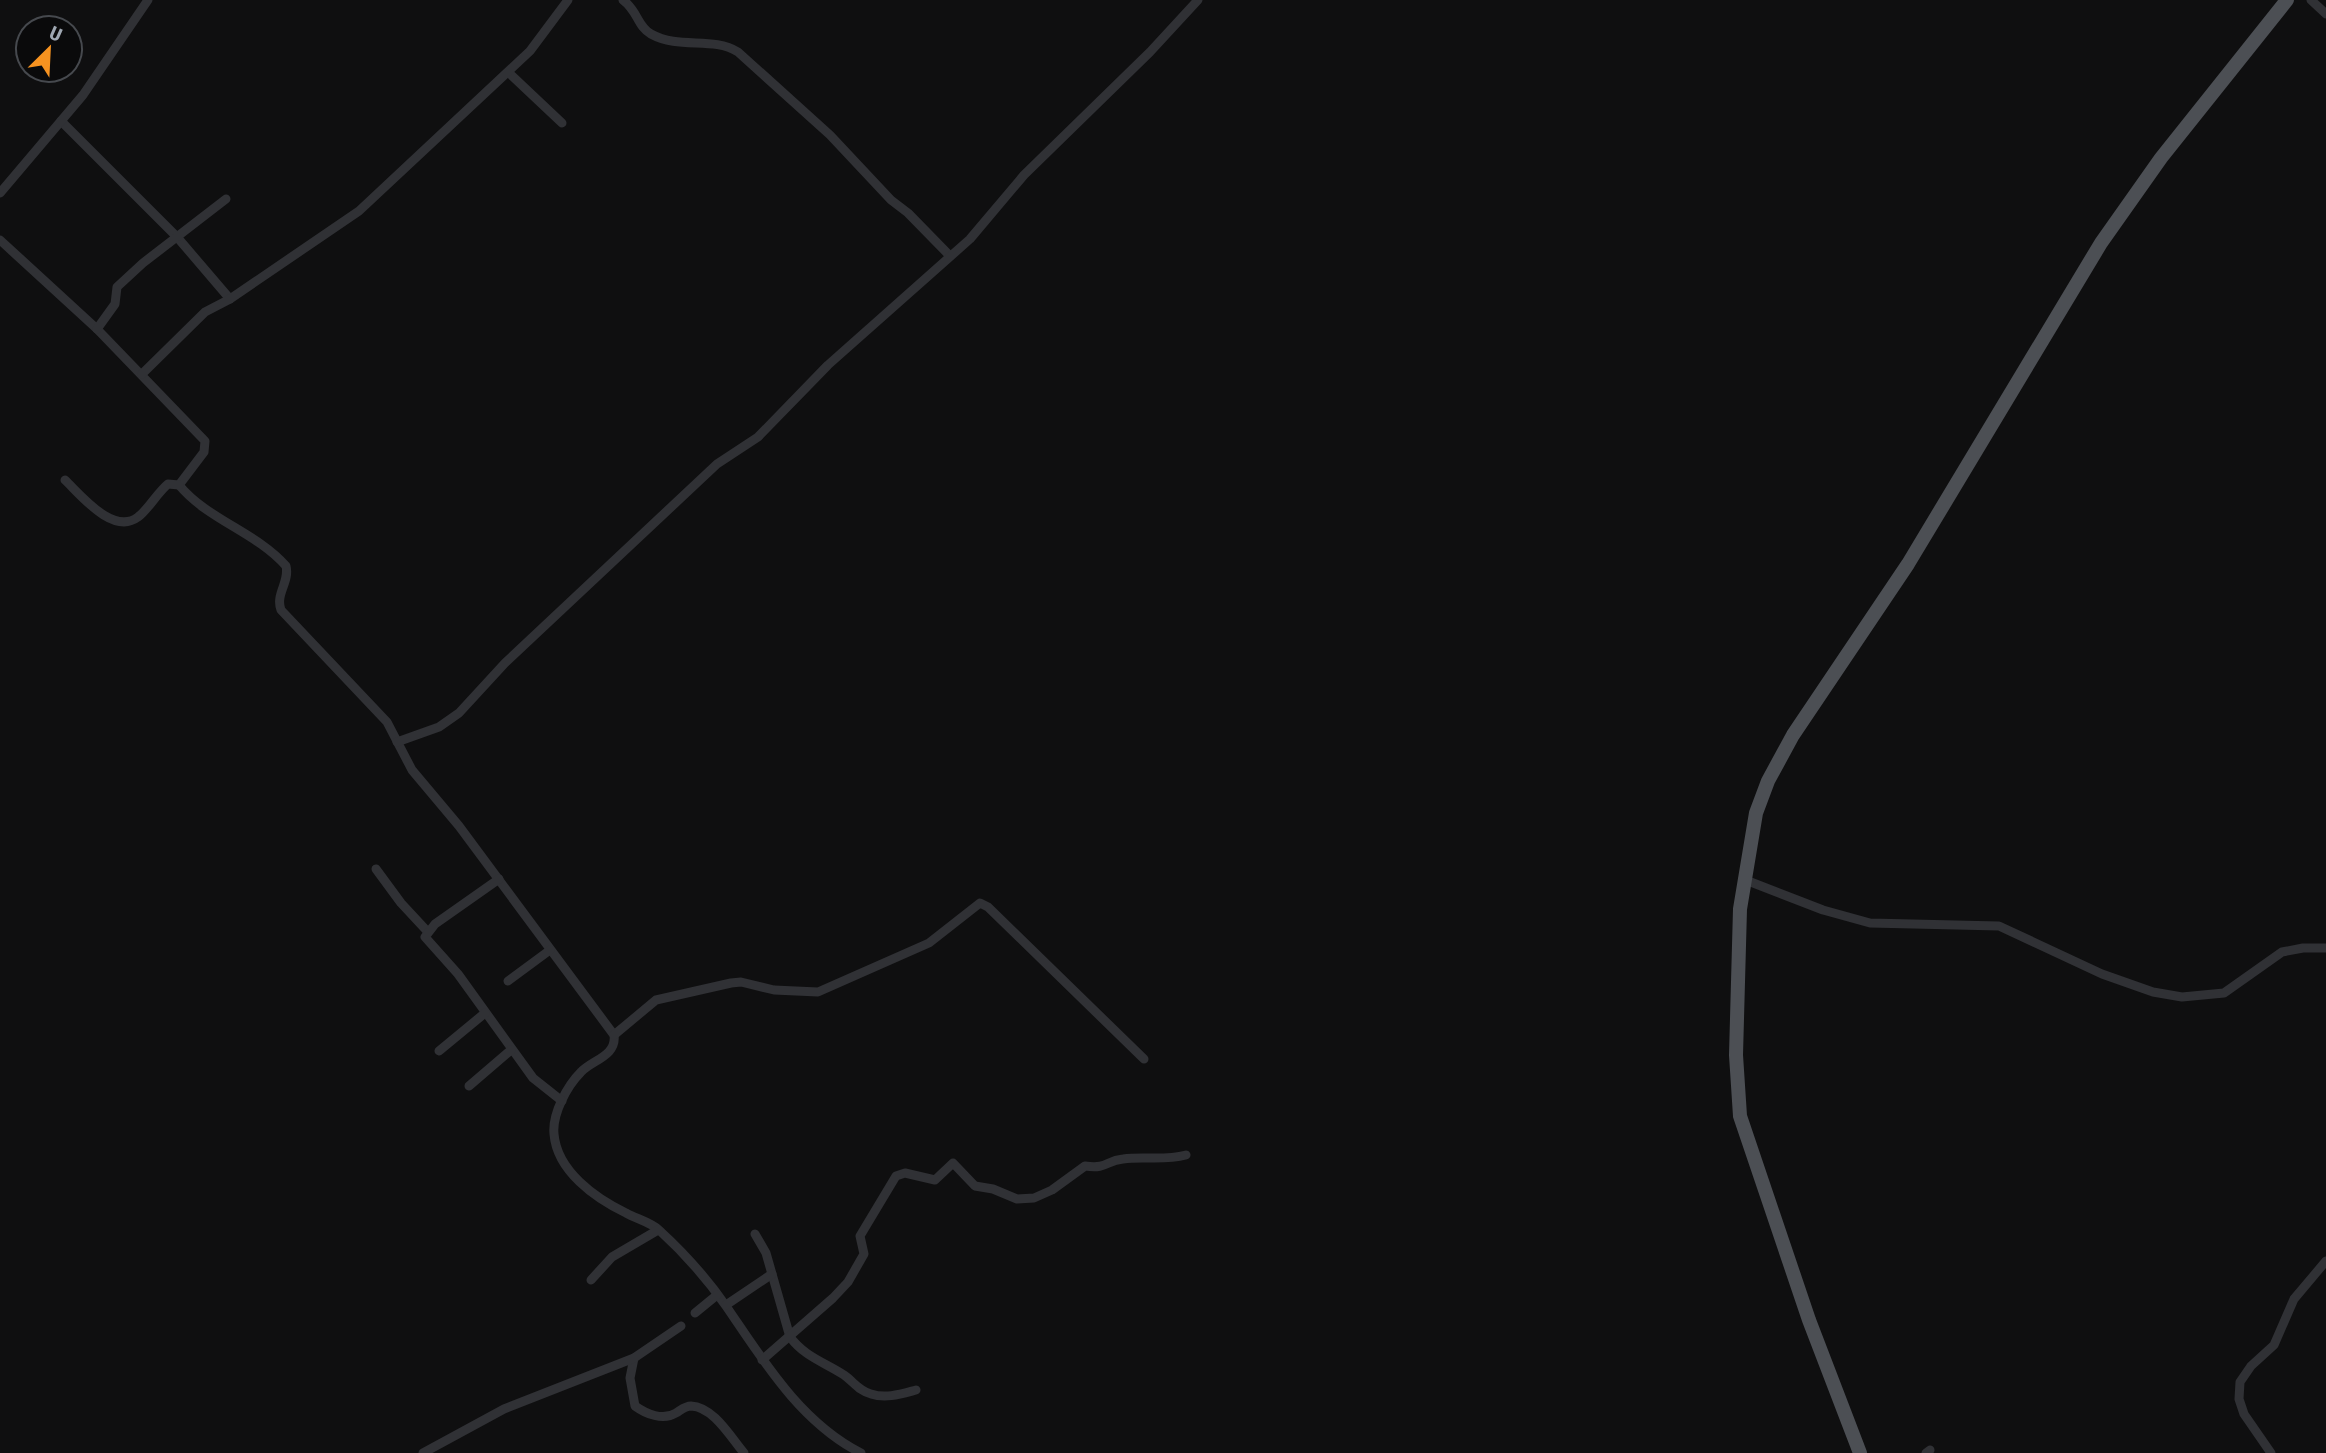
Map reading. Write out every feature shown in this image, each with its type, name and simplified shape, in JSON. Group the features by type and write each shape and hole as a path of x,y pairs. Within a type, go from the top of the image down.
{"main road":[{"path":"1860,1453 1809,1320 1740,1116 1736,1055 1743,879 1756,813 1768,781 1793,735 1908,564 2073,288 2133,195 2287,0"}],"street":[{"path":"0,193 83,95 148,0"},
{"path":"142,374 205,312 230,299 359,211 530,51 568,0"},
{"path":"623,0 636,11 641,25 651,34 680,44 725,45 738,52 830,135 891,200 908,213 950,256"},
{"path":"397,743 439,727 459,713 505,663 717,464 758,437 828,365 970,239 1024,175 1150,52 1198,0"},
{"path":"2311,0 2326,14"},
{"path":"509,72 562,123"},
{"path":"61,121 177,237 230,299"},
{"path":"97,329 115,304 117,287 226,199"},
{"path":"0,240 97,329 205,440 204,452 179,485"},
{"path":"65,480 95,509 117,520 138,517 167,484 179,485 195,504 251,537 286,566 288,572 278,599 281,610 378,711 391,728 412,770 499,879 614,1035"},
{"path":"376,869 401,903 427,931"},
{"path":"499,879 427,931 426,941 458,974 511,1050 540,1085 562,1101"},
{"path":"1743,879 1823,910 1870,923 1999,926 2102,974 2153,992 2182,997 2224,993 2282,952 2326,948"},
{"path":"857,1452 811,1418 762,1360 726,1306 658,1230 607,1203 578,1180 559,1152 554,1132 562,1101 582,1070 612,1049 614,1035 656,1000 731,982 747,982 774,990 818,992 929,943 980,903 988,907 1144,1059"},
{"path":"508,981 551,950"},
{"path":"439,1051 485,1013"},
{"path":"469,1086 511,1050"},
{"path":"762,1360 833,1298 857,1269 864,1254 860,1236 896,1176 905,1174 935,1180 953,1163 975,1186 993,1189 1009,1198 1025,1199 1052,1189 1085,1166 1101,1168 1121,1159 1155,1160 1186,1155"},
{"path":"592,1280 612,1257 658,1230"},
{"path":"755,1234 772,1274 790,1337 805,1354 844,1375 859,1390 874,1395 892,1396 916,1390"},
{"path":"2271,1453 2244,1414 2239,1399 2241,1382 2251,1366 2274,1345 2294,1299 2326,1261"},
{"path":"726,1306 772,1274"},
{"path":"695,1314 717,1295"},
{"path":"423,1453 504,1409 634,1357 681,1326"},
{"path":"634,1357 630,1378 635,1406 662,1416 671,1416 686,1407 698,1408 714,1419 744,1453"}]}
